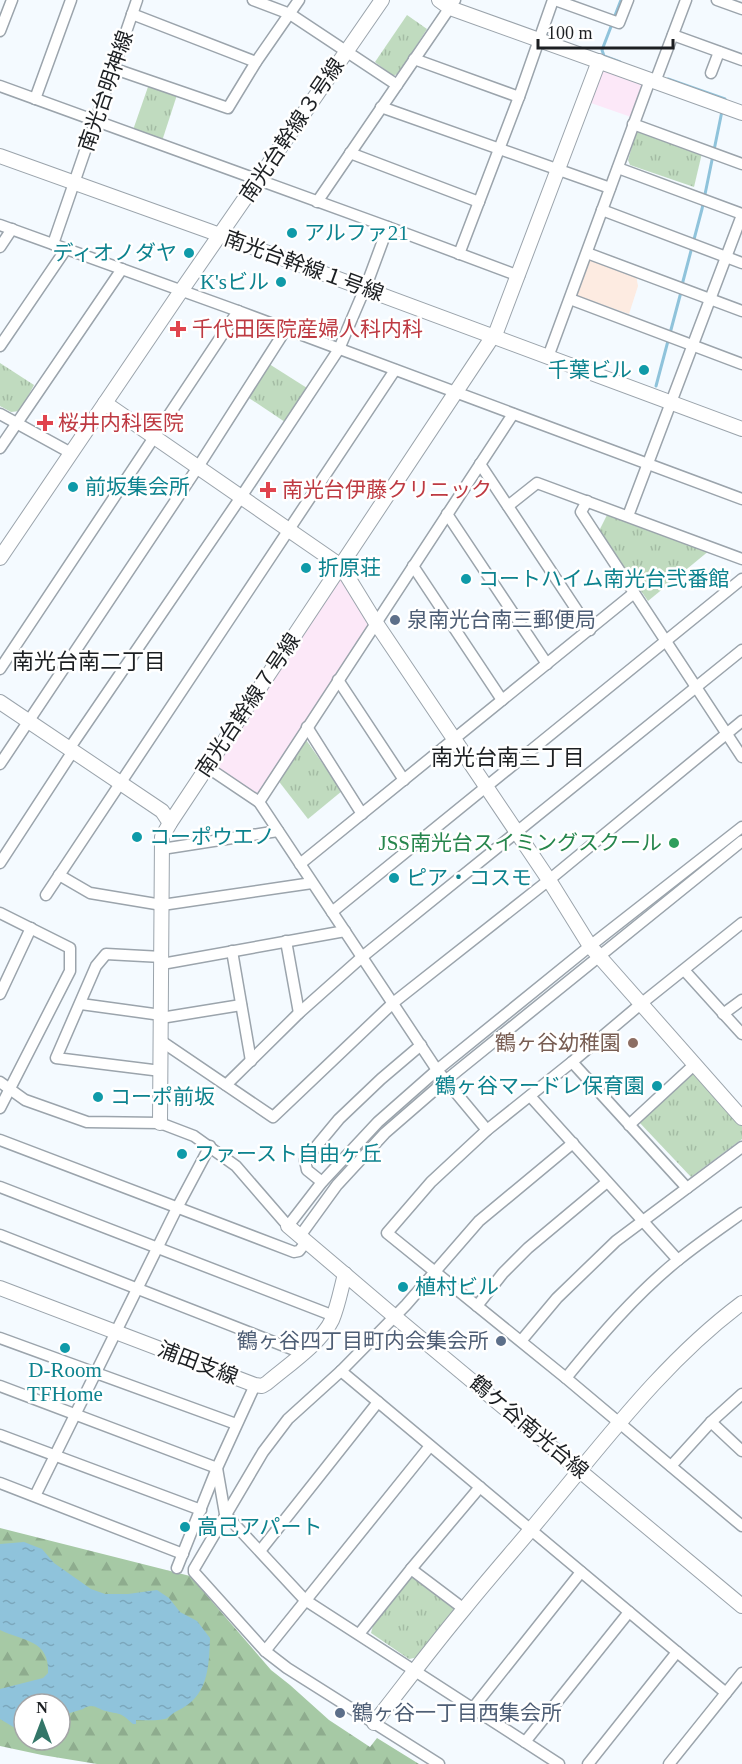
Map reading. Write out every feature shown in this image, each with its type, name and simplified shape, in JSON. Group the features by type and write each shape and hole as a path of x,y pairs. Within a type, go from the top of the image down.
{"street":[{"path":"0,28 12,0"},
{"path":"35,99 71,0"},
{"name":"南光台明神線","path":"53,244 137,0"},
{"path":"253,0 290,14 397,85"},
{"path":"115,69 228,108 256,62 299,0"},
{"name":"南光台幹線３号線","path":"0,558 382,0"},
{"path":"459,254 554,0 619,23 628,0"},
{"path":"548,357 633,124 656,77 686,0"},
{"path":"717,0 742,9"},
{"path":"317,202 397,85 448,3 539,40 599,61 656,77 742,113"},
{"path":"132,14 256,62"},
{"path":"673,35 742,60"},
{"path":"711,73 719,52"},
{"path":"414,59 519,97"},
{"name":"南光台幹線７号線","path":"160,1123 162,837 493,336 519,276 599,61"},
{"path":"0,86 519,276"},
{"path":"381,107 610,188"},
{"path":"633,124 742,164"},
{"path":"350,153 479,202"},
{"name":"南光台幹線１号線","path":"0,156 220,235 742,429"},
{"path":"618,168 742,214 628,516"},
{"path":"602,210 742,263"},
{"path":"0,225 742,499"},
{"path":"0,864 71,750 339,349 388,227"},
{"path":"0,247 12,230"},
{"path":"0,346 66,249"},
{"path":"587,253 742,311"},
{"path":"0,448 122,269"},
{"path":"570,300 742,364"},
{"path":"0,669 156,438 238,311"},
{"path":"0,764 198,467 286,329"},
{"path":"46,895 395,370"},
{"path":"105,403 341,566 376,623 549,880 594,951 742,1118"},
{"path":"0,414 71,453"},
{"path":"259,802 513,414"},
{"path":"480,464 590,630"},
{"path":"508,506 537,483 741,555"},
{"path":"587,501 581,512 742,757"},
{"path":"447,514 547,664"},
{"path":"413,566 502,700"},
{"path":"332,912 742,579"},
{"path":"300,864 634,593"},
{"path":"225,1085 299,1013 363,957 742,650"},
{"path":"338,680 404,780"},
{"path":"0,702 162,811 170,823"},
{"path":"161,1041 273,1117 393,1003 549,880 742,721"},
{"path":"308,727 362,814"},
{"path":"207,767 259,802 437,1070 487,1130"},
{"path":"0,1140 294,1252 299,1251 303,1239 337,1185 385,1133 594,951 742,827"},
{"path":"162,849 278,831"},
{"path":"4,1085 25,1100 87,1122 160,1123 194,1136 236,1166 288,1226 322,1182 378,1122 437,1070 742,841"},
{"path":"59,876 90,893 162,905 312,882"},
{"path":"0,913 70,948 70,971 4,1085 0,1108"},
{"path":"742,923 487,1130 431,1182 387,1233 566,1378 742,1526"},
{"path":"0,994 31,928"},
{"path":"161,1071 56,1058 96,966 106,954 162,960 232,951 345,931"},
{"path":"286,941 299,1013"},
{"path":"232,951 251,1061"},
{"path":"684,970 742,1034"},
{"path":"723,1014 742,1000"},
{"path":"81,1004 161,1017 241,1005"},
{"path":"322,1182 307,1170 305,1160 339,1119 421,1045"},
{"path":"572,1062 687,1188"},
{"path":"630,1125 695,1064"},
{"path":"530,1096 678,1260"},
{"path":"439,1764 287,1668 265,1651 194,1572 194,1569 263,1452 288,1419 341,1371 406,1305 479,1221 573,1143"},
{"path":"34,1496 210,1146"},
{"path":"520,1341 557,1298 616,1241 742,1147"},
{"path":"477,1306 503,1273 528,1248 607,1182"},
{"path":"0,1187 334,1316"},
{"path":"566,1378 605,1330 678,1260 742,1213"},
{"name":"鶴ケ谷南光台線","path":"288,1226 742,1606"},
{"path":"0,1235 302,1353"},
{"name":"浦田支線","path":"0,1288 262,1386 320,1338 328,1328 334,1316 345,1274"},
{"path":"374,1723 464,1609 618,1422 647,1389 742,1303"},
{"path":"0,1338 236,1424"},
{"path":"341,1371 726,1693"},
{"path":"177,1568 217,1468 255,1385"},
{"path":"0,1386 217,1468"},
{"path":"671,1466 711,1422 742,1394"},
{"path":"260,1551 378,1402"},
{"path":"711,1422 742,1451"},
{"path":"0,1435 201,1510"},
{"path":"265,1651 430,1446"},
{"path":"217,1468 225,1514 305,1600 559,1764"},
{"path":"0,1483 183,1554"},
{"path":"359,1634 480,1487"},
{"path":"411,1569 464,1609"},
{"path":"473,1708 581,1572"},
{"path":"525,1742 629,1612"},
{"path":"588,1764 677,1652"},
{"path":"669,1764 742,1673"}],"shaded area":[{"path":"604,70 639,81 642,87 631,117 588,102 598,73"},
{"path":"592,258 636,275 638,286 629,314 578,296 576,286 585,261"},
{"path":"337,579 341,579 371,622 260,792 256,793 216,766 216,762"}],"green space":[{"path":"407,15 427,29 399,73 393,76 375,62"},
{"path":"149,84 177,95 162,141 133,130"},
{"path":"637,130 702,153 694,187 630,165 628,160"},
{"path":"266,362 307,388 285,422 246,396"},
{"path":"0,363 34,385 20,411 11,412 0,406"},
{"path":"609,511 710,550 648,601 599,531"},
{"path":"304,737 342,791 308,819 277,779"},
{"path":"695,1069 742,1124 742,1139 691,1177 638,1121"},
{"path":"0,1528 190,1576 271,1670 329,1720 370,1747 377,1738 419,1764 97,1764 28,1752 72,1752 72,1692 12,1692 12,1749 0,1746"},
{"path":"416,1577 453,1604 454,1612 419,1657 409,1659 371,1633 374,1622 410,1578"}],"water":[{"path":"24,1542 42,1549 54,1563 91,1589 105,1594 157,1590 169,1598 180,1612 197,1621 210,1638 205,1680 195,1698 162,1720 136,1720 136,1724 133,1724 121,1714 92,1706 72,1712 72,1692 12,1692 12,1726 0,1719 0,1689 43,1678 48,1673 45,1654 40,1648 0,1630 0,1544"}],"waterway":[{"path":"614,18 621,0"},
{"path":"612,24 602,50 604,56 620,62"},
{"path":"668,79 725,99 724,101"},
{"path":"682,285 702,209 722,111"},
{"path":"656,386 681,292"}],"place":[{"name":"アルファ21","path":"292,233"},
{"name":"ディオノダヤ","path":"189,253"},
{"name":"K'sビル","path":"281,282"},
{"name":"千代田医院産婦人科内科","path":"178,329"},
{"name":"千葉ビル","path":"644,370"},
{"name":"桜井内科医院","path":"45,423"},
{"name":"前坂集会所","path":"73,487"},
{"name":"南光台伊藤クリニック","path":"268,490"},
{"name":"折原荘","path":"306,568"},
{"name":"コートハイム南光台弐番館","path":"466,579"},
{"name":"泉南光台南三郵便局","path":"395,620"},
{"name":"コーポウエノ","path":"137,837"},
{"name":"JSS南光台スイミングスクール","path":"674,843"},
{"name":"ピア・コスモ","path":"394,878"},
{"name":"鶴ヶ谷幼稚園","path":"633,1043"},
{"name":"鶴ヶ谷マードレ保育園","path":"657,1086"},
{"name":"コーポ前坂","path":"98,1097"},
{"name":"ファースト自由ヶ丘","path":"182,1154"},
{"name":"植村ビル","path":"403,1287"},
{"name":"鶴ヶ谷四丁目町内会集会所","path":"501,1341"},
{"name":"D-Room TFHome","path":"65,1348"},
{"name":"高己アパート","path":"185,1527"},
{"name":"鶴ヶ谷一丁目西集会所","path":"340,1713"}],"district":[{"name":"南光台南二丁目","path":"89,661"},
{"name":"南光台南三丁目","path":"508,757"}]}
